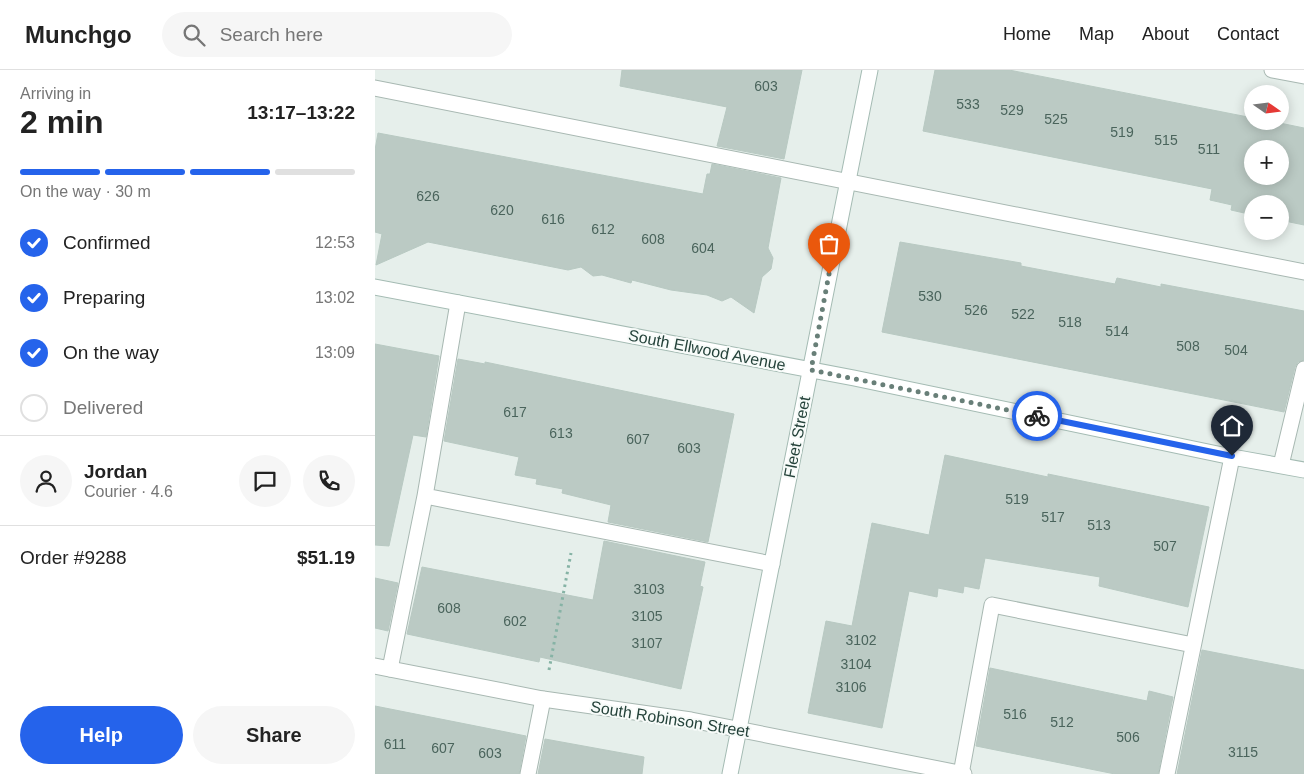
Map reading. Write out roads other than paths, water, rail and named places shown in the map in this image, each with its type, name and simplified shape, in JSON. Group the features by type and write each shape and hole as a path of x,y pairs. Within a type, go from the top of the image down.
{"street":[{"name":"Fleet Street","path":"731,774 869,70"},
{"path":"1272,70 1304,76"},
{"path":"375,88 848,180 1304,272"},
{"name":"South Ellwood Avenue","path":"375,287 811,370 1304,470"},
{"path":"382,667 425,496 458,303"},
{"path":"1281,465 1304,369"},
{"path":"1167,774 1232,456"},
{"path":"425,496 772,564"},
{"path":"962,774 993,605 1193,645"},
{"name":"South Robinson Street","path":"382,667 543,699 691,720 962,774"},
{"path":"528,774 543,699"}]}
